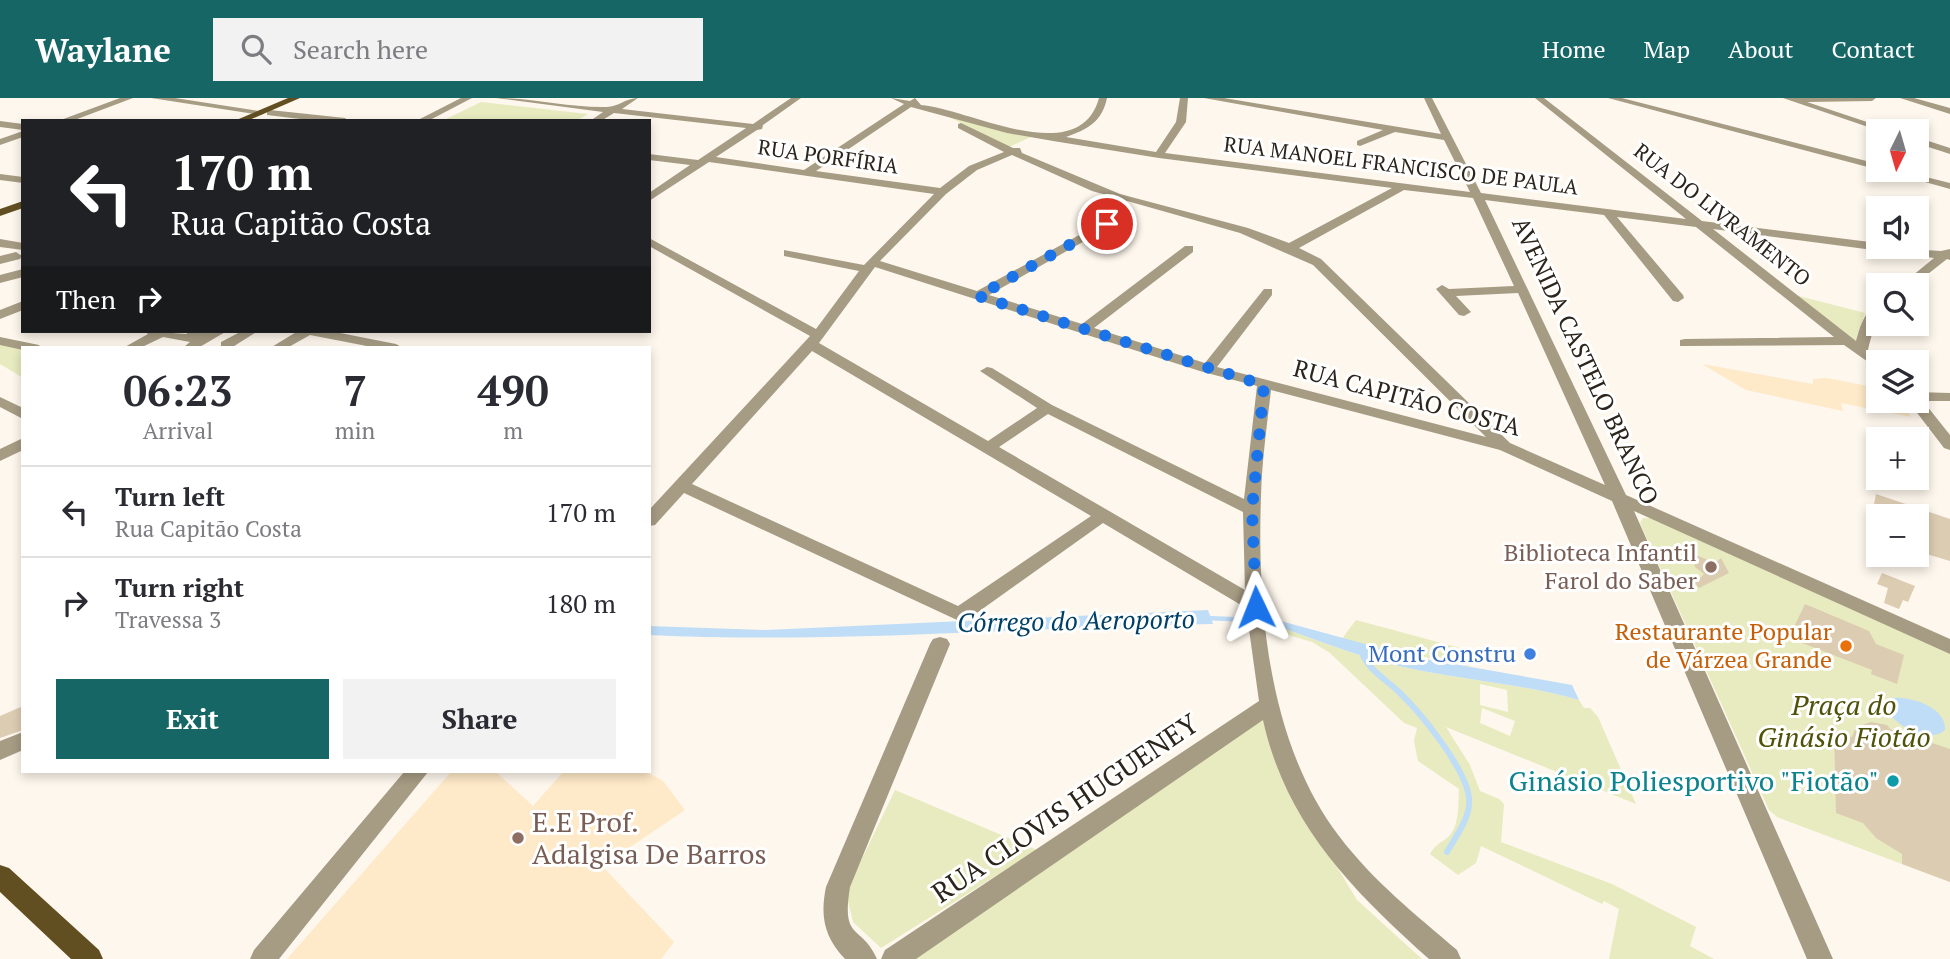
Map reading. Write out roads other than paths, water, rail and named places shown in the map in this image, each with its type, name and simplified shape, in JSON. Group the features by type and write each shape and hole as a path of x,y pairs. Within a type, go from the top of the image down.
{"main road":[{"path":"253,119 296,98"},
{"path":"244,119 306,98"},
{"path":"0,213 21,205"},
{"path":"0,219 21,211"},
{"path":"0,876 90,959"}],"street":[{"path":"68,119 129,98"},
{"path":"155,98 327,119"},
{"path":"425,119 468,98"},
{"path":"500,98 759,127"},
{"path":"597,119 634,98"},
{"path":"651,197 759,127 797,98"},
{"path":"895,98 914,103 1077,182 1118,196 1249,230 1291,247 1317,262 1506,447"},
{"path":"651,519 814,339 869,266 942,192 973,168 1090,123 1100,114 1104,98"},
{"path":"1159,155 1181,122 1184,98"},
{"path":"1208,98 1448,138"},
{"name":"AVENIDA CASTELO BRANCO","path":"1427,98 1477,195 1621,497 1820,959"},
{"name":"RUA DO LIVRAMENTO","path":"1539,98 1866,354"},
{"path":"1611,98 1866,164"},
{"path":"1790,99 1872,98"},
{"path":"1904,98 1950,111"},
{"path":"1790,99 1866,124"},
{"path":"806,173 914,103"},
{"name":"RUA MANOEL FRANCISCO DE PAULA","path":"914,103 1051,138 1159,155 1866,245"},
{"path":"0,124 21,127"},
{"path":"1360,143 1394,129"},
{"path":"0,142 21,135"},
{"path":"1929,144 1950,151"},
{"name":"RUA PORFÍRIA","path":"651,158 806,173 942,192"},
{"path":"0,177 21,180"},
{"path":"1929,181 1950,186"},
{"path":"1291,247 1403,186"},
{"path":"1607,212 1678,298"},
{"path":"978,296 1107,224"},
{"path":"651,242 814,339 988,448 1256,606"},
{"path":"0,243 20,252"},
{"path":"1084,329 1189,249"},
{"path":"0,260 20,252"},
{"name":"RUA MANOEL FRANCISCO DE PAULA","path":"1929,252 1949,254"},
{"name":"RUA CAPITÃO COSTA","path":"788,253 869,266 978,296 1264,385 1506,447 1950,647"},
{"path":"1923,273 1949,254"},
{"path":"0,292 16,286"},
{"path":"0,315 16,286"},
{"path":"1464,312 1443,290 1522,289"},
{"path":"1208,369 1268,292"},
{"path":"1861,350 1866,328"},
{"path":"133,346 154,333"},
{"path":"161,333 188,338 197,333"},
{"path":"193,346 216,333"},
{"path":"231,346 226,345 247,333"},
{"path":"281,346 305,333"},
{"path":"319,333 386,346"},
{"path":"0,341 24,346"},
{"path":"1685,343 1849,341"},
{"path":"987,370 1047,408 1252,510"},
{"path":"1264,385 1252,510 1256,606 1269,705 1298,790 1330,843 1389,908 1448,959"},
{"path":"1929,398 1950,397"},
{"path":"0,401 21,414"},
{"path":"988,448 1047,408"},
{"path":"1926,413 1950,444"},
{"path":"0,456 21,444"},
{"path":"682,486 957,613 967,610 1103,515"},
{"path":"864,959 841,940 832,914 838,887 940,644"},
{"name":"RUA CLOVIS HUGUENEY","path":"894,959 1269,705"},
{"path":"0,751 21,741"},
{"path":"262,959 416,773"}],"water":[{"path":"1208,610 1213,624 790,638 651,635 651,626 766,630"},
{"path":"1277,620 1409,656 1572,685 1579,700 1534,689 1383,662 1277,626"},
{"path":"1892,698 1917,701 1934,709 1944,722 1945,730 1930,735 1905,727 1886,710 1887,700"}],"waterway":[{"name":"Córrego do Aeroporto","path":"1207,618 1251,620"},
{"name":"Córrego do Aeroporto","path":"1260,621 1282,625"},
{"path":"1362,653 1373,669 1398,691 1429,726 1451,756 1466,786 1468,812 1447,852"}],"place":[{"name":"Biblioteca Infantil Farol do Saber","path":"1711,567"},
{"name":"Restaurante Popular de Várzea Grande","path":"1846,646"},
{"name":"Mont Constru","path":"1530,654"},
{"name":"Ginásio Poliesportivo \"Fiotão\"","path":"1893,781"},
{"name":"E.E Prof. Adalgisa De Barros","path":"518,838"}],"park label":[{"name":"Praça do Ginásio Fiotão","path":"1844,721"}]}
